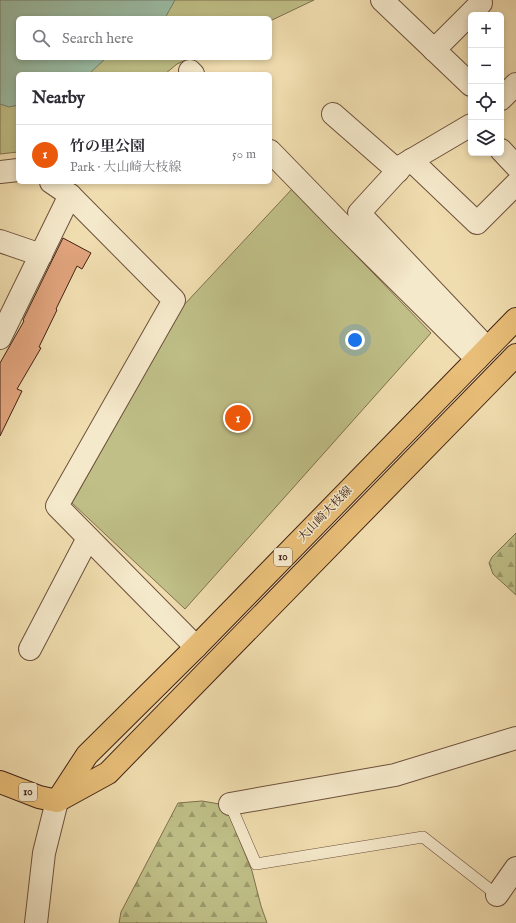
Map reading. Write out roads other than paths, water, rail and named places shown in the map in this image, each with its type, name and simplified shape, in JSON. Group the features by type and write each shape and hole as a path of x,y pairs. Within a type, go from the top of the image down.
{"main road":[{"name":"大山崎大枝線","path":"57,801 88,755 516,319"},
{"name":"10","path":"0,782 39,797 57,801 108,773 516,355"}],"street":[{"path":"382,0 470,84"},
{"path":"434,50 483,5"},
{"path":"504,96 516,84"},
{"path":"333,114 404,166 476,223 516,184"},
{"path":"468,127 404,166 359,213 482,353"},
{"path":"272,153 348,230 482,353"},
{"path":"504,153 516,166"},
{"path":"0,172 16,170"},
{"path":"55,184 70,195 174,300 57,506 196,646"},
{"path":"0,338 70,195"},
{"path":"0,240 40,255"},
{"path":"30,648 88,538"},
{"path":"230,804 395,775 516,738"},
{"path":"36,923 44,853 57,801"},
{"path":"497,895 516,868"}],"lane":[{"path":"230,804 256,864 423,837 497,895"}],"place":[{"name":"竹の里公園","path":"238,418"}]}
